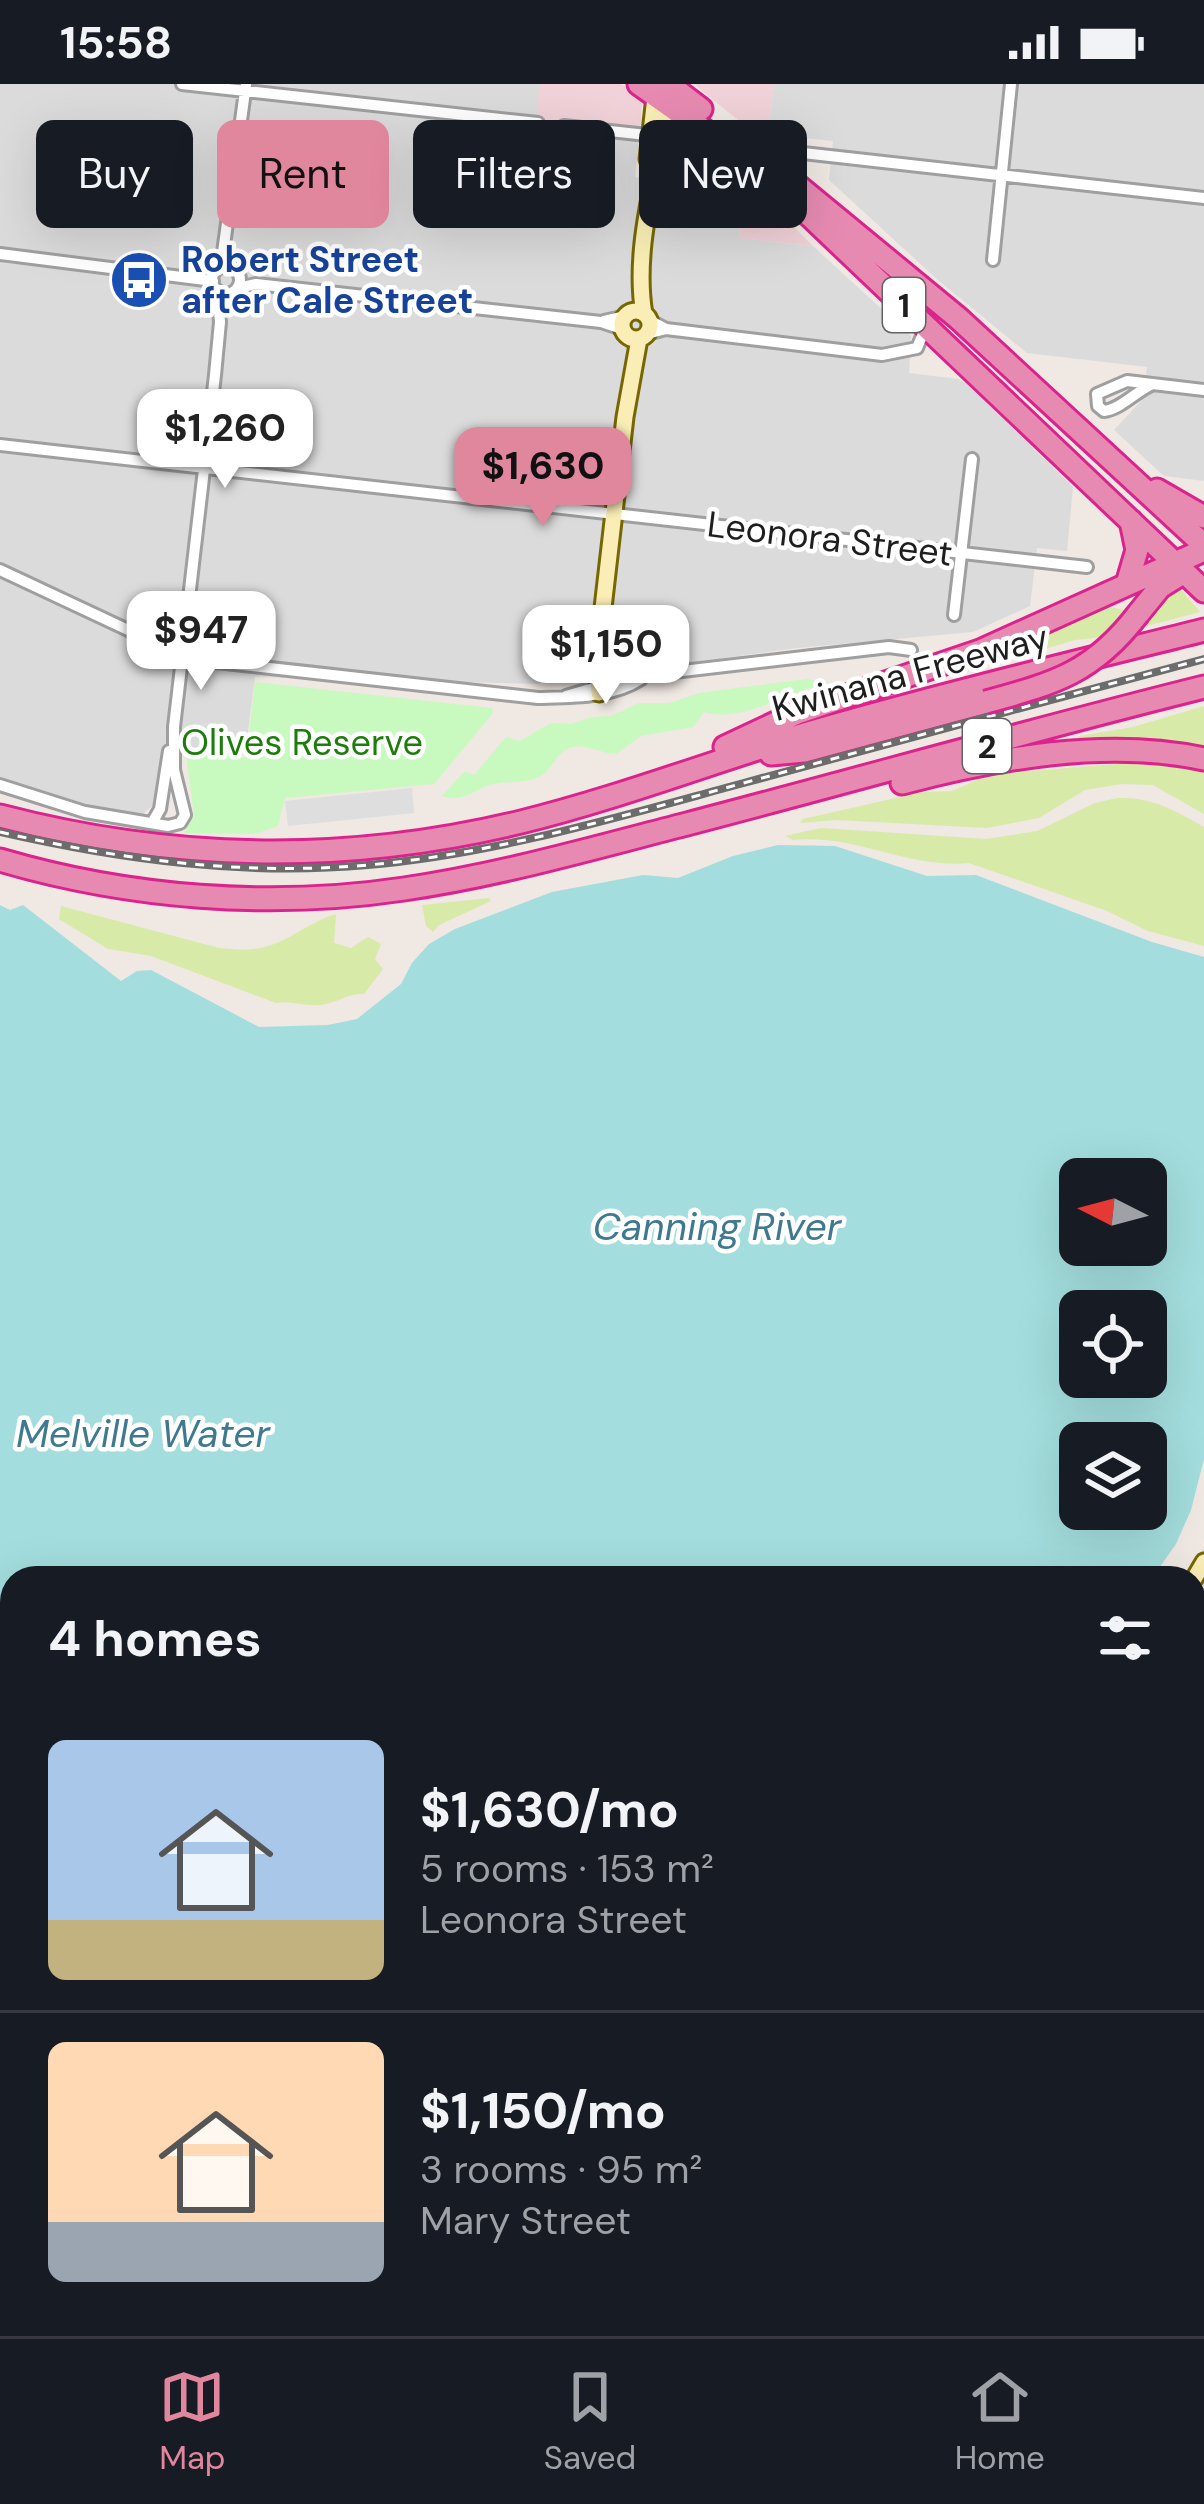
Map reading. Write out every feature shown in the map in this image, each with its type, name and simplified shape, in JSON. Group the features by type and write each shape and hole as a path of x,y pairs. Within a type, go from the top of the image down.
{"highway":[{"name":"1","path":"660,88 809,216 1204,591"},
{"name":"1","path":"660,88 830,210 958,318 1130,476 1204,517"},
{"path":"729,758 804,751 1072,676 1110,648 1160,587 1204,547 1130,476"},
{"path":"1127,584 1138,550 1131,520"},
{"path":"643,785 797,713 980,651 1127,584 1179,567"},
{"name":"Kwinana Freeway","path":"0,816 152,847 239,853 316,852 491,829 961,690 1204,630"},
{"path":"809,793 947,745 1184,682 1204,684"},
{"name":"2","path":"0,860 134,888 263,898 405,889 809,793 1204,684"},
{"path":"515,866 681,840 1006,760 1106,752 1160,752 1204,759"}],"street":[{"path":"182,84 513,120"},
{"path":"993,260 1010,84"},
{"path":"152,823 160,809 174,727 246,88"},
{"path":"659,120 660,88"},
{"path":"807,153 1204,198"},
{"path":"603,688 600,654 648,228"},
{"path":"0,254 882,355 917,348 926,326"},
{"path":"1153,384 1104,411 1096,399 1127,381 1153,384 1204,390"},
{"path":"1114,385 1121,390 1119,405"},
{"name":"Leonora Street","path":"0,445 1087,567"},
{"path":"954,615 972,459"},
{"path":"0,570 195,660 502,694 563,697 641,679 889,647 911,650"},
{"path":"0,785 86,812 168,826 180,823 185,815 174,770 174,727"}],"shaded area":[{"path":"0,84 540,84 537,118 554,120 413,120 413,228 615,228 615,127 639,130 635,177 639,177 639,228 740,228 739,238 813,246 911,336 909,373 967,384 1073,487 1067,551 1037,548 1030,606 973,632 797,648 536,684 255,677 245,754 165,744 155,803 142,815 58,801 0,780"},
{"path":"540,84 621,84 642,97 639,130 615,127 615,120 536,118"},
{"path":"694,84 774,84 770,120 738,120"},
{"path":"774,84 1204,84 1204,481 1164,476 1114,430 1143,399 1147,367 1027,353 939,281 829,180 833,141 807,138 807,120 770,120"},
{"path":"740,228 795,228 813,246 739,238"},
{"path":"412,788 414,813 288,826 285,801"},
{"path":"1204,1548 1204,1566 1193,1566"}],"green space":[{"path":"1172,586 1180,588 1200,612 1105,637 1075,640 953,676 945,672 1106,606 1128,611"},
{"path":"807,679 835,684 743,712 704,712 693,727 641,736 616,754 569,748 536,778 491,784 460,797 442,796 465,771 474,775 506,737 520,741 551,723 611,716 639,703 670,703 699,693"},
{"name":"Olives Reserve","path":"255,682 492,708 493,713 434,784 285,798 278,826 255,834 184,833 194,814 185,749 246,758"},
{"path":"1204,706 1204,751 1074,745 1079,736 1133,727"},
{"path":"1165,760 1204,769 1204,814 1153,785 1122,784 1085,790 1039,818 987,828 836,820 800,823 922,792 952,791 1008,773"},
{"path":"1117,798 1152,802 1204,827 1204,946 1148,931 1107,911 969,863 924,861 839,842 785,836 821,828 986,839 1037,831 1095,803"},
{"path":"491,901 433,932 426,926 422,905"},
{"path":"61,906 240,950 270,945 336,914 334,943 351,948 368,937 381,944 375,959 383,969 364,994 319,1005 276,1003 151,956 108,949 59,919"}],"water":[{"name":"Canning River","path":"778,845 835,846 927,876 976,875 1204,957 1204,1459 1191,1510 1160,1566 0,1566 0,905 10,910 23,905 121,981 137,971 151,970 259,1027 328,1025 357,1019 401,984 429,944 455,929 552,892 643,875 678,878 733,856"}],"railway":[{"path":"0,832 91,851 229,867 321,868 415,860 602,821 1204,659"}],"place":[{"name":"Robert Street after Cale Street","path":"139,280"}],"water label":[{"name":"Melville Water","path":"143,1433"}]}
